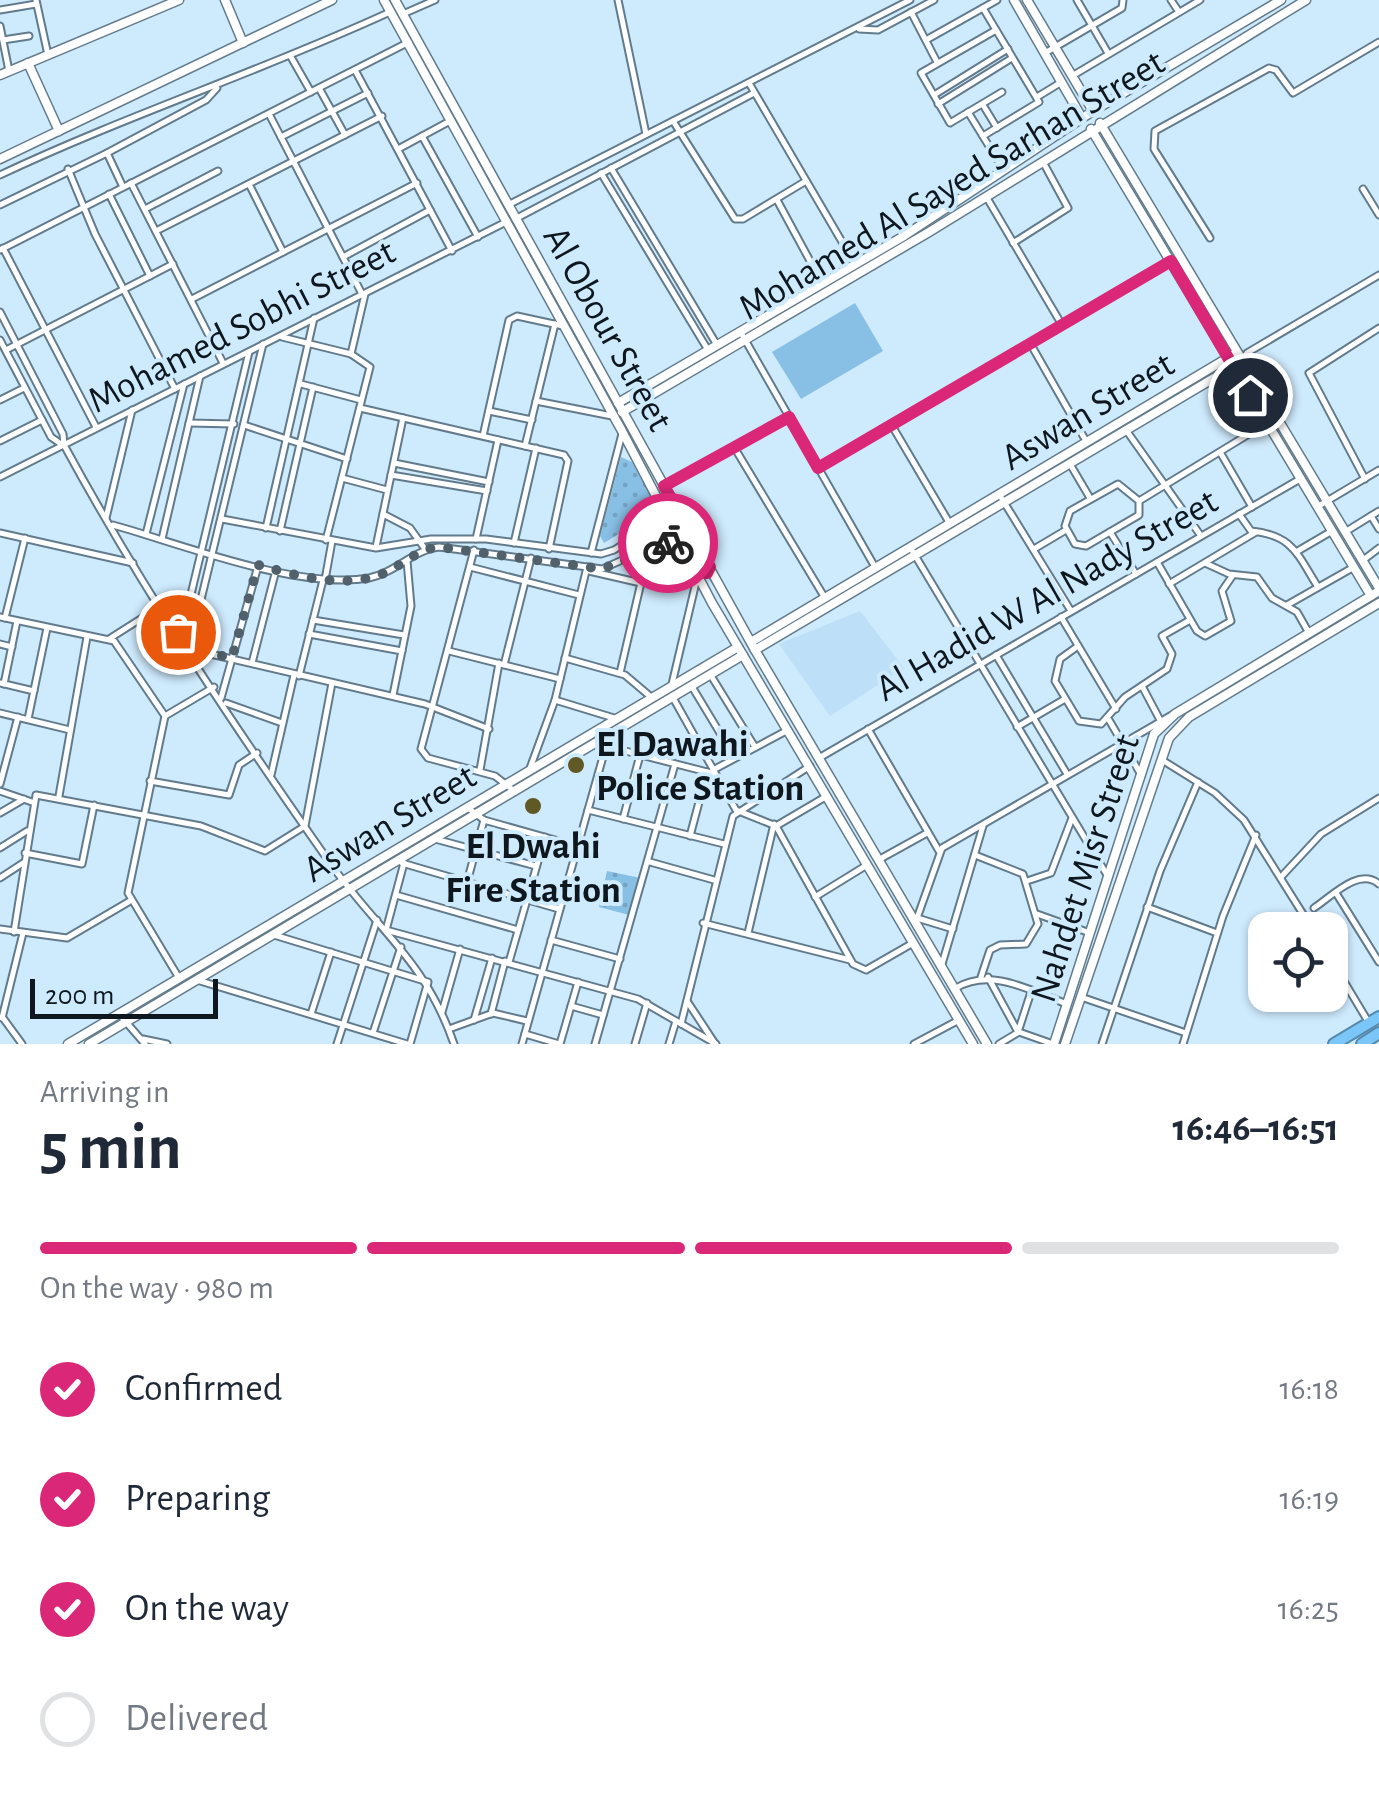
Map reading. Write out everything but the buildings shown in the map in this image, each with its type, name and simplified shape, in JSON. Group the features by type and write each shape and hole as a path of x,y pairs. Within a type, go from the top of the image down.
{"highway":[{"path":"1334,1044 1374,1020"},
{"path":"1362,1044 1378,1035"}],"street":[{"path":"0,26 4,73 179,0"},
{"path":"226,0 243,43"},
{"path":"0,159 332,0"},
{"name":"Al Obour Street","path":"384,0 510,204 566,306 618,411 622,431 712,603 971,1040"},
{"name":"Al Obour Street","path":"396,0 448,107 450,121 460,128 559,325 664,486 818,758 988,1044"},
{"path":"403,14 435,0"},
{"path":"618,0 646,134"},
{"path":"510,204 910,0"},
{"path":"856,28 878,30 934,0"},
{"path":"926,40 997,0"},
{"path":"1014,0 1082,118"},
{"path":"1028,0 1092,111"},
{"path":"1077,0 1109,54"},
{"path":"1045,53 1122,8 1122,0"},
{"path":"1172,0 1179,12"},
{"path":"1072,76 1200,0"},
{"name":"Mohamed Al Sayed Sarhan Street","path":"618,411 712,347 856,264 1092,111 1281,0"},
{"name":"Mohamed Al Sayed Sarhan Street","path":"618,411 746,341 1306,0"},
{"path":"0,10 36,2 48,55"},
{"path":"983,8 1038,104 984,136"},
{"path":"0,175 292,57 390,12"},
{"path":"911,12 937,62"},
{"path":"996,30 923,70 950,124 1002,92"},
{"path":"1,41 30,36"},
{"path":"96,428 1,249 409,42"},
{"path":"1210,238 1154,148 1155,131 1269,68 1274,68 1294,94 1379,42"},
{"path":"933,96 1008,49"},
{"path":"1190,53 1197,65"},
{"path":"292,57 311,92"},
{"path":"938,104 1013,58"},
{"path":"28,63 58,131"},
{"path":"355,70 452,251"},
{"path":"1037,97 1062,82"},
{"path":"748,83 856,264"},
{"path":"0,205 206,100 218,86"},
{"path":"319,88 344,136"},
{"path":"517,218 754,92"},
{"path":"281,136 368,93"},
{"path":"982,104 997,128"},
{"path":"968,112 1003,168"},
{"path":"269,113 364,293 351,354"},
{"path":"156,231 382,116"},
{"path":"400,148 450,121"},
{"path":"673,121 732,218 743,219 806,180"},
{"path":"1096,126 1300,479 1345,532 1376,591"},
{"path":"1096,126 1322,504 1332,531 1354,567 1376,591"},
{"path":"422,136 478,237"},
{"path":"1013,243 1068,208 1039,145"},
{"path":"107,153 123,187"},
{"path":"1019,158 1026,161 1026,170"},
{"path":"610,168 712,347"},
{"path":"68,170 175,389"},
{"path":"145,209 218,171"},
{"path":"601,173 712,347"},
{"path":"131,183 224,364"},
{"path":"192,299 417,183"},
{"path":"250,184 284,252"},
{"path":"1363,190 1379,214"},
{"path":"109,194 150,276"},
{"path":"985,196 1062,325"},
{"path":"776,200 822,283"},
{"path":"343,256 430,210"},
{"name":"Mohamed Sobhi Street","path":"0,477 506,222"},
{"path":"818,468 1171,261"},
{"path":"6,350 172,264"},
{"path":"1234,360 1379,275"},
{"path":"545,292 554,285"},
{"path":"554,311 566,306"},
{"path":"0,312 63,434 64,444 133,563 305,826 428,982 454,1044"},
{"path":"266,528 314,318"},
{"path":"483,436 511,318 559,325 525,446"},
{"path":"1365,479 1310,377 1314,366 1379,328"},
{"path":"740,331 875,568"},
{"path":"271,774 324,580 346,458 370,367 351,354 279,337"},
{"path":"0,340 51,438 64,444"},
{"path":"189,649 263,344"},
{"path":"1030,344 1086,442"},
{"path":"180,636 204,550 249,352"},
{"path":"0,363 10,358"},
{"name":"Aswan Street","path":"753,646 875,568 913,551 950,524 1070,464 1234,360"},
{"name":"Aswan Street","path":"753,646 1002,498 1086,442 1234,360"},
{"path":"162,539 200,376"},
{"path":"146,534 184,384"},
{"path":"301,384 404,418 564,455 568,461 549,549"},
{"path":"0,400 25,388"},
{"path":"280,532 313,388"},
{"path":"536,401 618,411"},
{"path":"108,521 132,410"},
{"path":"489,411 532,420"},
{"path":"664,486 789,417"},
{"path":"376,548 404,418"},
{"path":"0,441 42,420"},
{"path":"189,423 234,424"},
{"path":"1139,500 1267,423"},
{"path":"891,424 950,524"},
{"path":"244,425 299,446 346,458"},
{"path":"1126,430 1201,536"},
{"path":"591,553 622,431"},
{"path":"498,440 423,754 480,770 510,787"},
{"path":"514,544 536,448"},
{"path":"734,448 825,598"},
{"path":"1220,452 1252,506"},
{"path":"394,463 489,482"},
{"path":"1070,464 1090,498"},
{"path":"1322,504 1379,470"},
{"path":"392,475 486,491"},
{"path":"342,478 388,491"},
{"name":"Al Hadid W Al Nady Street","path":"818,758 1300,479"},
{"path":"1118,484 1139,500 1139,516 1082,546 1071,541 1066,530 1070,511 1090,498 1118,484"},
{"path":"1002,498 1071,612"},
{"path":"1345,532 1379,511"},
{"path":"383,514 404,523 425,549"},
{"path":"1240,514 1256,532 1280,536 1296,552 1318,588"},
{"path":"222,519 376,548 421,540 476,540 591,553 608,552 668,516"},
{"path":"1371,516 1379,529"},
{"path":"108,521 162,539 324,580 369,578 425,549 474,550 532,558 641,583"},
{"path":"1033,549 1066,530"},
{"path":"1296,552 1332,531"},
{"path":"1110,532 1136,574"},
{"path":"1169,584 1256,532"},
{"path":"0,533 133,563"},
{"path":"24,538 3,617 108,640 120,647 165,716"},
{"path":"620,673 641,583 643,552 633,538"},
{"path":"586,569 610,567 658,544 683,545"},
{"path":"1362,561 1379,548"},
{"path":"913,551 1108,878"},
{"path":"480,770 502,664 532,558"},
{"path":"393,695 411,596 407,560"},
{"path":"1156,562 1190,620 1205,636 1229,624 1232,614 1222,591 1233,575"},
{"path":"1205,563 1233,575 1253,575 1309,633"},
{"path":"222,700 258,565"},
{"path":"470,567 580,596"},
{"path":"710,567 704,575 697,573 672,692 736,810 775,825 850,960"},
{"path":"1286,605 1354,567"},
{"path":"529,772 555,700 586,569"},
{"path":"252,663 276,570"},
{"name":"Nahdet Misr Street","path":"1054,1044 1150,740 1175,714 1229,686 1376,591"},
{"path":"712,603 714,597 725,596"},
{"path":"108,640 161,606"},
{"name":"Nahdet Misr Street","path":"1245,676 1378,606"},
{"path":"1061,617 1116,710"},
{"path":"313,620 405,635"},
{"path":"1078,646 1063,656 1055,668 1055,681 1083,723 1096,726 1109,720 1142,686 1171,664 1172,654 1162,636 1190,620"},
{"path":"18,621 2,684 34,691"},
{"path":"28,719 46,628"},
{"path":"310,634 402,651"},
{"path":"58,798 87,637"},
{"path":"0,644 12,647"},
{"path":"189,649 393,695 489,729"},
{"path":"448,651 560,679"},
{"name":"Aswan Street","path":"89,1044 179,978 510,787 604,742 672,692 740,651"},
{"name":"Aswan Street","path":"510,787 652,698 692,685 740,651"},
{"path":"996,655 1068,774"},
{"path":"565,658 620,673 652,698"},
{"path":"710,674 756,747"},
{"path":"14,932 32,802 39,794 205,827 265,851 305,826 332,683"},
{"path":"692,685 736,758"},
{"path":"1142,686 1160,720"},
{"name":"Nahdet Misr Street","path":"1066,1044 1159,759 1180,724 1229,686"},
{"path":"179,978 130,900 128,889 165,716 214,687"},
{"path":"1017,728 1065,699"},
{"path":"222,700 283,723"},
{"path":"555,700 618,719"},
{"path":"0,713 70,730"},
{"path":"953,929 916,920 939,851 1175,714"},
{"path":"18,717 0,788 32,802"},
{"path":"1109,720 1140,774"},
{"path":"868,729 939,851"},
{"path":"690,836 712,772 788,730"},
{"path":"522,1044 604,742 712,772"},
{"path":"150,780 226,796 233,790 239,765 257,753"},
{"path":"623,818 640,755"},
{"path":"1159,759 1230,806 1256,835 1302,912"},
{"path":"595,1044 675,764"},
{"path":"669,1044 686,1000 714,880 736,810 810,766"},
{"path":"821,785 831,780"},
{"path":"1102,1044 1147,907 1198,782"},
{"path":"747,934 775,825 827,796"},
{"path":"1280,877 1321,834 1379,798"},
{"path":"0,813 24,799"},
{"path":"25,852 82,864 94,805"},
{"path":"588,810 724,844"},
{"path":"470,811 484,820 577,846"},
{"name":"Aswan Street","path":"68,1044 194,980 347,884 400,862 470,811"},
{"path":"1027,881 1051,873 1072,818"},
{"path":"467,882 484,820"},
{"path":"942,966 984,823"},
{"path":"0,848 28,831"},
{"path":"878,861 928,832"},
{"path":"1183,1044 1217,933 1256,835"},
{"path":"491,1014 545,837"},
{"path":"432,838 536,866"},
{"path":"975,856 1016,869 1027,881 1036,914 1034,938 1021,946 993,947 984,977 1018,1032 1054,1044"},
{"path":"386,930 400,862 559,909"},
{"path":"650,862 714,880"},
{"path":"0,878 24,864"},
{"path":"815,896 867,866"},
{"path":"1314,908 1364,877 1379,884"},
{"path":"1336,893 1379,962"},
{"path":"396,895 518,930"},
{"path":"0,929 66,938 130,900"},
{"path":"1147,907 1217,933"},
{"path":"1036,914 1090,933"},
{"path":"337,1044 377,920"},
{"path":"703,923 850,960 866,970 913,942"},
{"path":"386,930 610,990 647,1003 716,1044"},
{"path":"22,1044 1,1018 23,933"},
{"path":"271,934 428,982"},
{"path":"551,940 620,959"},
{"path":"376,1044 400,947"},
{"path":"442,1012 460,949"},
{"path":"311,1014 330,952"},
{"path":"474,1020 492,958"},
{"path":"956,988 984,977 1067,1004"},
{"path":"194,980 408,1044 428,982"},
{"path":"524,1034 560,1044 578,982"},
{"path":"1348,983 1374,1020"},
{"path":"999,1044 1018,1032 1031,992"},
{"path":"1081,997 1186,1033"},
{"path":"686,1000 716,1044"},
{"path":"635,1044 647,1003"},
{"path":"571,1006 603,1016"},
{"path":"448,1029 491,1014 528,1021"},
{"path":"121,1018 142,1041 167,1044"},
{"path":"914,1044 959,1020"},
{"path":"971,1040 979,1029"}],"shaded area":[{"path":"855,303 883,351 801,399 772,352"},
{"path":"621,457 632,462 658,510 604,543 600,536"},
{"path":"860,611 904,668 830,716 779,644"},
{"path":"607,871 645,879 633,916 599,907"}],"way so far":[{"path":"178,632 189,649 232,658 258,565 314,579 359,579 379,575 425,549 439,547 602,569 668,543"}],"place":[{"name":"El Dawahi Police Station","path":"576,765"},
{"name":"El Dwahi Fire Station","path":"533,806"}],"route":[{"path":"668,543 683,545 696,572 707,573 710,567 664,486 789,417 818,468 1171,261 1250,395"}]}
